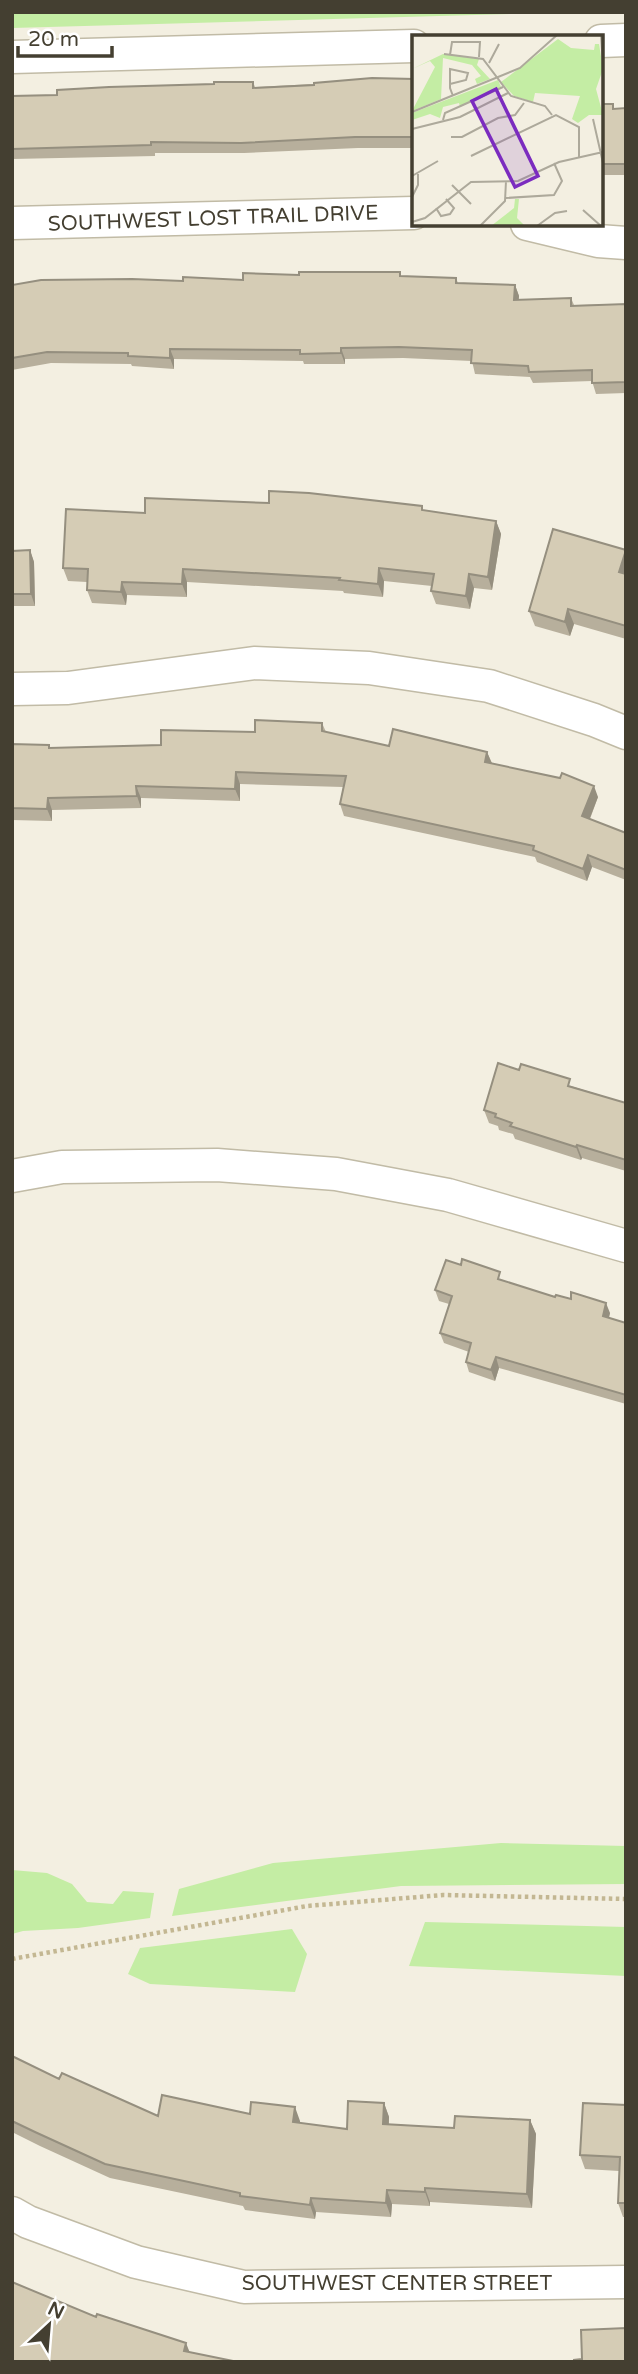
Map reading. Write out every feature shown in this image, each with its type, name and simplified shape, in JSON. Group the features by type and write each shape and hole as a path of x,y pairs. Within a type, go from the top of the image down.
{"street":[{"path":"603,41 626,40"},
{"path":"12,57 412,46"},
{"name":"SOUTHWEST LOST TRAIL DRIVE","path":"12,223 412,213"},
{"path":"536,226 598,240 626,243"},
{"path":"12,689 68,688 254,663 369,668 489,686 626,733"},
{"path":"12,1176 62,1167 204,1166 336,1174 447,1195 626,1245"},
{"name":"SOUTHWEST CENTER STREET","path":"12,2213 28,2222 136,2262 244,2287 626,2282"}],"path":[{"path":"12,1959 307,1906 443,1895 626,1899"}],"green space":[{"path":"12,12 582,12 12,28"},
{"path":"501,1843 626,1846 626,1884 401,1886 172,1916 179,1889 273,1863"},
{"path":"12,1870 47,1873 72,1884 87,1902 113,1904 123,1891 154,1893 150,1918 12,1934"},
{"path":"425,1922 626,1927 626,1976 409,1966"},
{"path":"292,1929 307,1954 295,1992 150,1984 128,1974 140,1948"}],"building":[{"path":"372,78 412,79 412,137 241,143 151,142 151,145 12,149 12,96 57,95 57,90 214,82 253,82 253,88"},
{"path":"603,104 613,104 613,109 626,108 626,164 603,164"},
{"path":"299,272 400,272 400,276 456,278 456,283 515,285 514,300 571,298 571,306 626,304 626,382 592,383 592,370 529,372 528,366 471,363 472,350 399,347 341,348 341,353 300,354 300,350 170,349 170,358 128,356 128,353 47,352 12,358 12,285 41,280 183,281 183,277 243,280 243,273 299,275"},
{"path":"269,491 422,506 422,510 496,521 488,577 469,574 466,596 431,591 434,574 379,568 378,584 339,580 340,578 183,569 182,584 122,582 121,592 87,590 88,569 63,568 66,509 145,513 145,498 269,503"},
{"path":"553,529 626,550 619,572 626,574 626,626 568,609 565,622 529,611"},
{"path":"30,550 31,594 12,594 12,551"},
{"path":"255,720 322,723 322,731 389,746 393,729 487,752 485,762 560,778 562,773 594,786 582,816 626,833 626,870 588,855 583,869 533,850 534,846 340,804 346,776 236,772 235,789 136,786 137,796 48,798 47,809 12,808 12,744 49,745 49,748 161,745 161,730 255,732"},
{"path":"498,1063 519,1070 521,1064 570,1079 568,1086 626,1103 626,1160 510,1126 512,1123 484,1110"},
{"path":"462,1259 500,1272 498,1279 555,1297 556,1295 571,1299 571,1292 606,1303 603,1316 626,1323 626,1395 496,1357 491,1370 466,1362 471,1343 440,1333 452,1296 435,1290 446,1260 461,1265"},
{"path":"12,2056 59,2079 62,2073 158,2116 162,2095 250,2114 251,2102 295,2107 293,2122 347,2129 348,2101 384,2103 383,2124 454,2128 455,2116 530,2120 527,2194 425,2188 425,2192 387,2190 386,2203 311,2198 310,2205 240,2196 240,2193 105,2164 12,2121"},
{"path":"583,2103 626,2105 626,2203 618,2203 620,2157 580,2155"},
{"path":"12,2282 96,2317 97,2314 186,2343 184,2351 238,2362 12,2362"},
{"path":"626,2328 626,2362 574,2362 582,2359 581,2330"}]}
